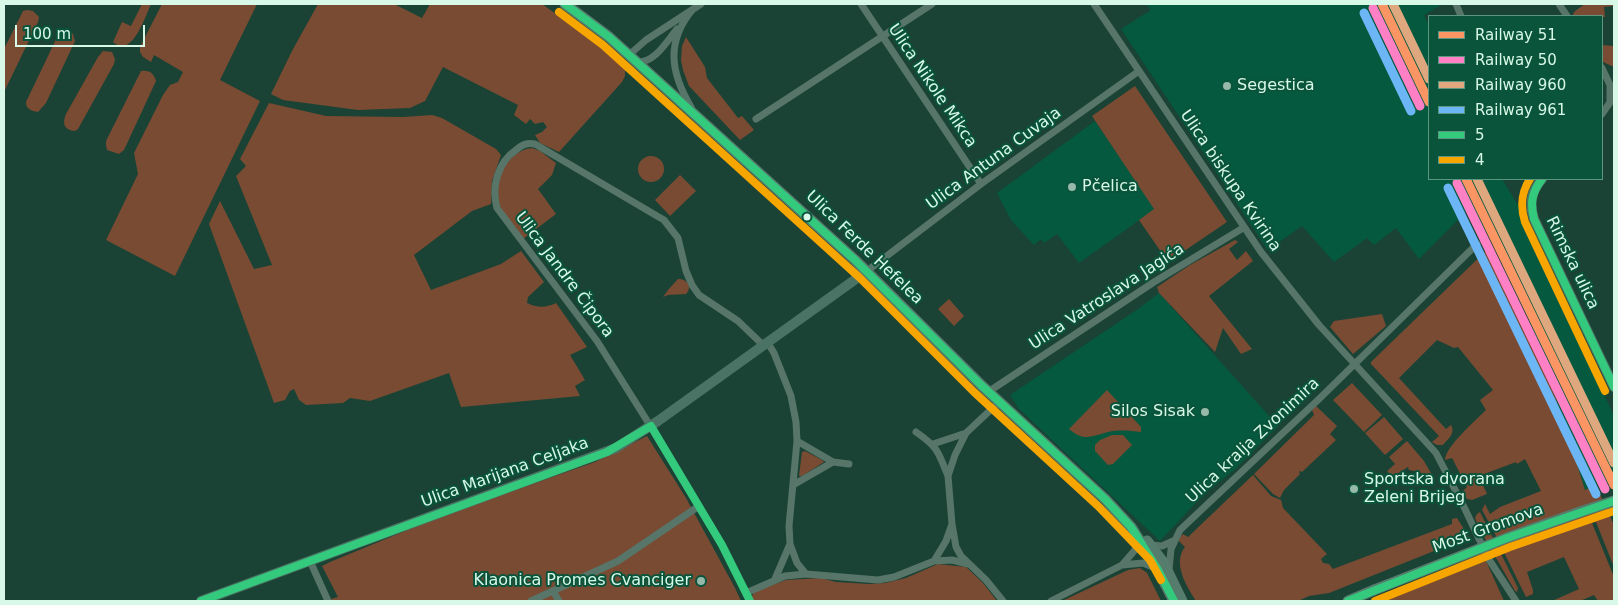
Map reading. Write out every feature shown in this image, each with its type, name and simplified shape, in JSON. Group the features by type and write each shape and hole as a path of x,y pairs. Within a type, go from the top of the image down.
{"main road":[{"name":"Ulica Ferde Hefelea","path":"565,4 633,58 867,271 988,392 1100,495 1131,527"},
{"name":"Rimska ulica","path":"1541,180 1532,194 1530,202 1534,219 1614,386"},
{"name":"Ulica Marijana Celjaka","path":"200,601 607,452 651,426 867,271"},
{"name":"Most Gromova","path":"1348,601 1507,538 1614,501"},
{"path":"1131,527 1158,570 1176,596 1182,601"},
{"path":"1131,527 1151,545 1170,575 1176,596 1187,601"}],"street":[{"path":"693,9 653,56 645,61 633,58 646,40 693,9 701,4"},
{"name":"Ulica Nikole Mikca","path":"861,4 981,184"},
{"path":"756,119 932,4"},
{"name":"Ulica biskupa Kvirina","path":"1094,4 1243,228 1283,280 1354,364"},
{"path":"1558,4 1566,15"},
{"path":"681,24 675,44 675,73 681,91 694,113"},
{"path":"1603,68 1613,73"},
{"path":"1603,70 1610,85 1612,99 1603,112"},
{"name":"Ulica Antuna Cuvaja","path":"867,271 981,184 1139,71"},
{"name":"Ulica Jandre Čipora","path":"750,601 699,506 594,335 497,208 495,189 502,166 511,154 530,143 565,160 664,220 678,238 686,271 699,295 738,321 766,345"},
{"name":"Ulica Vatroslava Jagića","path":"988,392 1154,282 1243,228"},
{"name":"Ulica kralja Zvonimira","path":"1170,575 1168,563 1173,541 1180,530 1477,244"},
{"path":"766,345 774,353 791,396 796,422 798,441 789,526 790,544 798,563 806,574"},
{"path":"1354,364 1436,453 1488,558 1516,601"},
{"path":"948,476 955,454 966,433 999,402"},
{"path":"916,432 938,450 948,476 956,547 961,556 986,580 1003,601"},
{"path":"933,444 966,433"},
{"path":"798,441 833,462 849,464"},
{"path":"793,485 833,462"},
{"path":"530,601 618,561 699,506"},
{"path":"934,561 946,541 952,524"},
{"path":"1122,565 1132,554 1137,538"},
{"path":"1151,545 1162,546 1173,541"},
{"path":"774,579 790,544"},
{"path":"746,593 774,579 785,576 806,574 878,580 894,577 934,561 952,560 968,564"},
{"path":"310,561 328,601"},
{"path":"1051,601 1122,565 1143,562 1158,570"},
{"path":"553,591 559,601"}],"shaded area":[{"path":"142,4 151,4 132,41 120,46 113,42 122,22 131,26"},
{"path":"162,4 257,4 220,80 260,101 175,276 106,240 138,174 134,153 163,95 170,85 178,82 183,72 154,55 151,62 143,57 140,52 140,47"},
{"path":"318,4 394,4 422,18 430,4 542,4 587,36 625,69 625,76 622,82 559,152 540,143 535,135 547,127 543,122 535,124 530,119 526,124 514,115 518,105 443,67 425,101 410,108 358,110 283,100 271,94"},
{"path":"1146,4 1443,4 1424,15 1428,24 1428,180 1503,180 1518,205 1614,416 1614,478 1585,490 1523,301 1492,238 1468,210 1419,259 1396,228 1374,245 1367,238 1334,262 1302,226 1268,250 1121,29 1151,10"},
{"path":"1585,4 1614,4 1614,6 1604,7 1605,17 1603,15 1573,15"},
{"path":"23,11 33,11 39,17 38,22 4,92 4,49"},
{"path":"68,30 73,34 75,41 46,103 38,112 31,110 26,102 59,33"},
{"path":"686,37 705,67 707,78 738,118 742,116 754,130 740,140 689,86 681,60 682,46"},
{"path":"1603,45 1614,46 1614,67 1603,62"},
{"path":"103,51 112,52 115,59 114,64 78,129 75,131 68,129 64,124 66,114"},
{"path":"141,71 151,73 156,81 124,150 119,154 107,150 106,141"},
{"path":"1135,86 1227,222 1168,262 1139,220 1154,209 1092,116"},
{"path":"269,103 326,116 403,117 432,115 442,118 496,149 501,155 492,181 491,204 472,211 414,255 431,290 501,264 521,251 544,282 528,297 527,303 542,307 556,303 587,347 570,355 585,380 575,386 580,396 461,407 449,373 370,401 350,398 343,403 306,405 299,400 294,389 290,391 285,400 274,403 209,224 220,201 254,269 272,265 236,176 246,166 240,159"},
{"name":"Pčelica","path":"1095,121 1155,209 1079,263 1057,234 1044,243 1041,239 1034,245 1011,220 997,193"},
{"path":"532,148 540,151 556,163 552,175 538,189 556,214 523,239 501,208 498,185 500,176 509,161 523,150"},
{"path":"651,156 660,160 664,169 660,178 651,182 642,178 638,169 642,160"},
{"path":"680,175 696,191 670,216 655,200"},
{"path":"1235,240 1238,242 1229,249 1237,260 1246,251 1253,261 1209,296 1252,349 1241,354 1223,328 1215,352 1159,293 1157,287 1190,265"},
{"path":"1492,245 1517,299 1560,410 1585,490 1589,488 1593,497 1600,494 1614,525 1614,567 1596,522 1592,523 1614,577 1614,601 1598,601 1594,595 1580,601 1552,601 1579,589 1564,557 1527,572 1533,594 1526,597 1482,510 1485,504 1490,514 1500,507 1541,491 1525,459 1517,464 1516,462 1479,476 1487,494 1472,500 1467,499 1463,491 1467,487 1452,458 1445,460 1446,455 1455,441 1486,410 1480,400 1493,390 1458,347 1454,348 1437,340 1399,378 1446,429 1451,425 1453,431 1443,445 1437,445 1432,442 1439,436 1371,364"},
{"path":"678,279 684,280 688,284 689,289 686,294 663,297 668,290"},
{"path":"1159,293 1278,426 1233,471 1205,493 1160,541 1019,409 1010,395"},
{"path":"949,299 964,316 954,326 938,309"},
{"path":"1382,314 1386,326 1353,354 1330,327 1334,321"},
{"path":"1352,383 1382,415 1364,432 1333,400"},
{"path":"1107,390 1141,427 1141,432 1113,431 1085,437 1075,434 1069,429"},
{"path":"1316,406 1337,426 1330,434 1336,440 1302,472 1299,472 1300,474 1284,490 1280,498 1273,494 1254,474 1314,415 1312,410"},
{"path":"1384,417 1403,439 1385,455 1365,433"},
{"path":"1112,435 1123,435 1132,445 1113,464 1108,465 1095,451 1095,445 1100,440"},
{"path":"647,436 686,498 741,601 332,601 331,599 338,597 322,566 444,515 595,462"},
{"path":"1407,441 1424,461 1432,475 1425,479 1420,472 1409,470 1408,467 1392,477 1387,471 1395,464 1389,457"},
{"path":"805,451 824,462 799,476 802,452"},
{"path":"1253,475 1271,496 1281,500 1283,508 1327,554 1321,559 1323,563 1329,564 1333,569 1452,524 1452,519 1457,518 1469,537 1329,593 1309,596 1298,601 1196,601 1182,575 1180,560 1181,553 1185,547 1178,540 1183,534 1188,537"},
{"path":"1480,512 1518,588 1517,592 1479,528 1475,518"},
{"path":"1486,561 1504,601 1384,601 1389,599"},
{"path":"938,564 966,567 983,583 997,601 753,601 751,598 759,590 786,580 821,578 836,582 885,583 906,578"},
{"path":"1140,568 1147,573 1161,601 1062,601 1128,570"}],"rail line":[{"name":"51","path":"1382,4 1428,100"},
{"name":"960","path":"1393,4 1428,77"},
{"name":"50","path":"1373,8 1420,106"},
{"name":"961","path":"1364,13 1411,111"},
{"name":"51","path":"1466,180 1614,485"},
{"name":"960","path":"1477,180 1614,463"},
{"name":"50","path":"1457,183 1605,489"},
{"name":"961","path":"1448,188 1596,494"}],"transit line":[{"name":"5","path":"565,4 609,37 855,260 981,385 1105,499 1131,527 1158,570 1174,601"},
{"name":"4","path":"559,12 603,45 860,278 974,392 1098,506 1150,560 1161,580"},
{"name":"4","path":"1530,180 1522,200 1525,222 1605,391"},
{"name":"5","path":"1541,180 1533,198 1534,219 1614,387"},
{"name":"5","path":"201,601 607,452 651,426 722,545 750,601"},
{"name":"5","path":"1348,601 1507,538 1614,501"},
{"name":"4","path":"1375,601 1510,547 1614,511"}],"place":[{"name":"Segestica","path":"1227,86"},
{"name":"Pčelica","path":"1072,187"},
{"name":"Silos Sisak","path":"1205,412"},
{"name":"Sportska dvorana Zeleni Brijeg","path":"1354,489"},
{"name":"Klaonica Promes Cvanciger","path":"701,581"}]}
